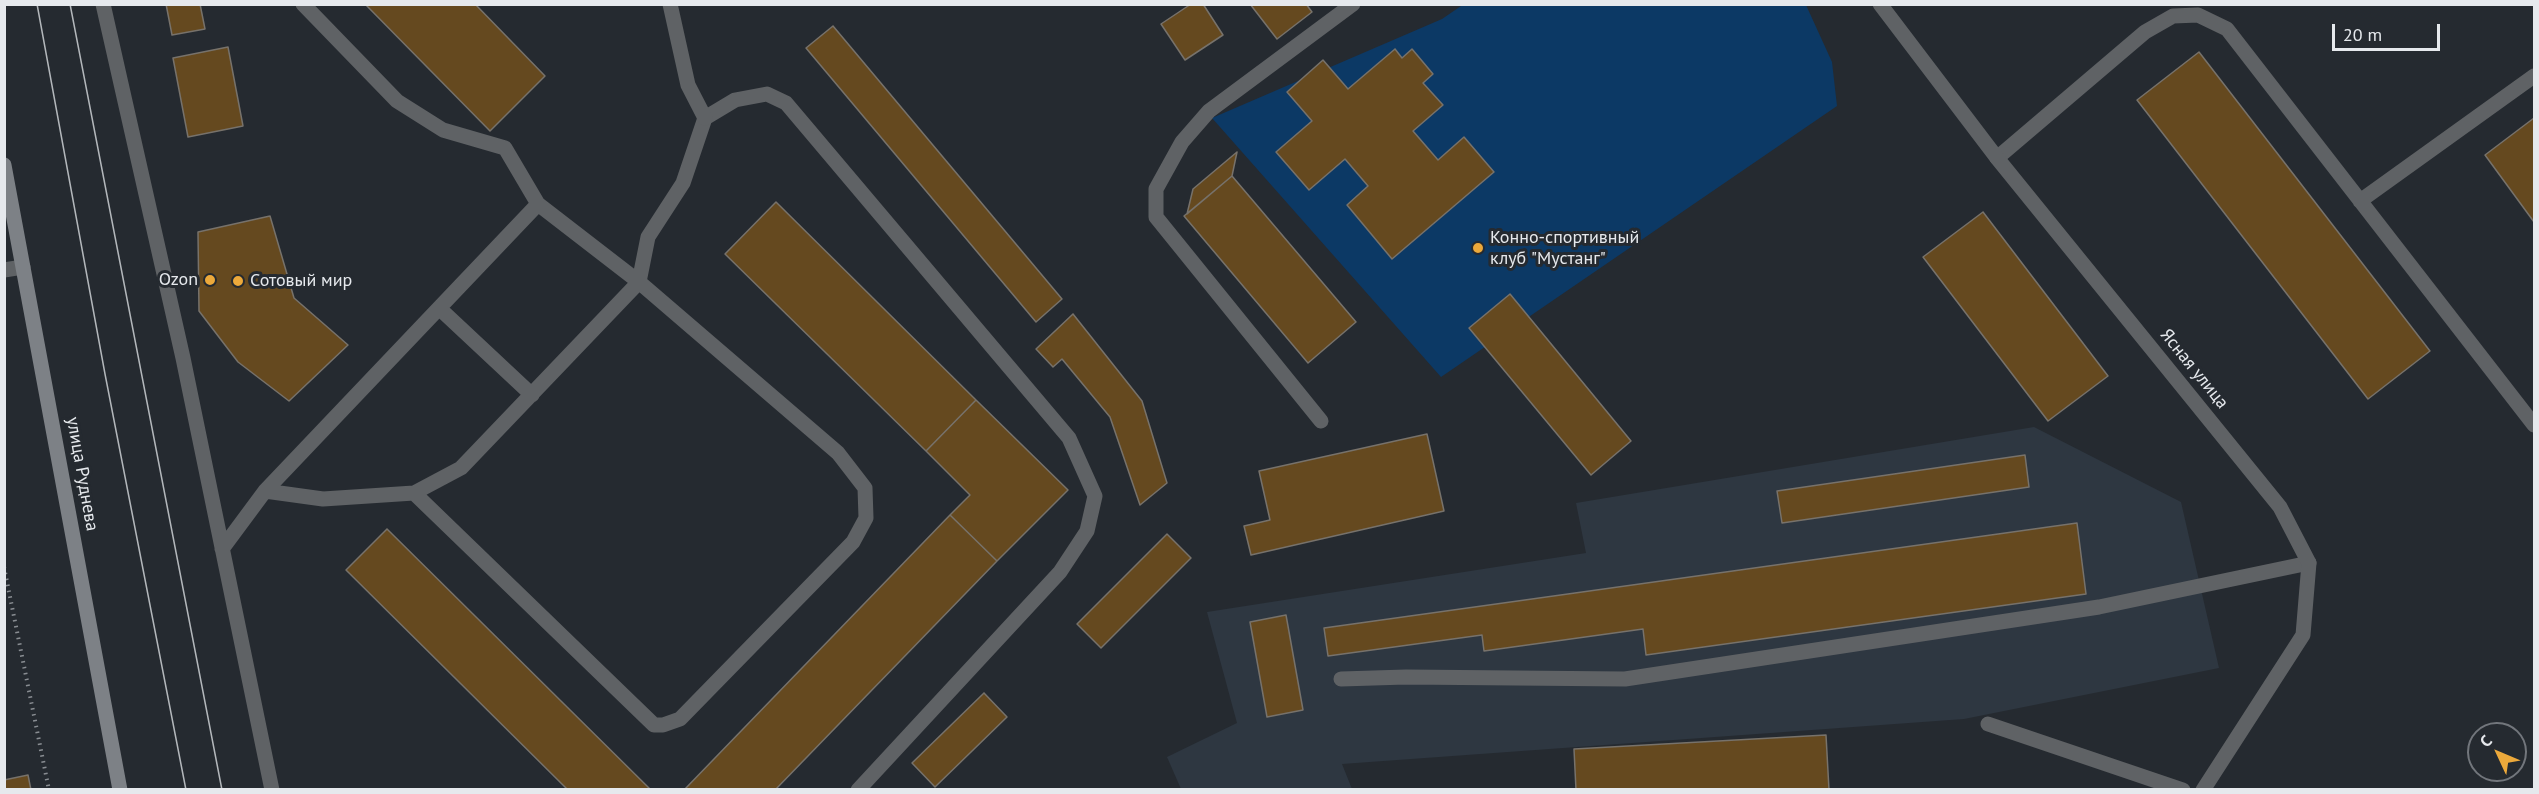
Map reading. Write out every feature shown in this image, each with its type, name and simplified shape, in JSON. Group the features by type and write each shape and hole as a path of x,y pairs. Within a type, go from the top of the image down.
{"main road":[{"name":"улица Руднева","path":"4,165 120,789"}],"street":[{"path":"103,4 183,358 272,789"},
{"path":"303,4 397,101 443,130 505,148 538,204 639,282 838,453 865,488 866,518 853,542 680,719 663,725 654,725 414,493"},
{"path":"670,4 688,85 705,118"},
{"path":"1321,421 1156,217 1156,189 1182,142 1209,111 1353,4"},
{"name":"Ясная улица","path":"1880,4 1997,158 2280,507 2309,563"},
{"path":"1997,158 2145,32 2173,16 2198,15 2227,29 2535,425"},
{"path":"2360,201 2535,76"},
{"path":"265,492 323,499 414,493 461,468 639,282 648,237 683,183 705,118 735,100 767,94 786,103 1069,438 1095,496 1087,531 1060,572 858,789"},
{"path":"222,549 265,492 538,204"},
{"path":"4,270 23,267"},
{"path":"439,308 532,395"},
{"path":"1341,679 1406,676 1625,679 2099,607 2309,563 2303,634 2203,789"},
{"path":"1988,724 2183,789"}],"path":[{"path":"4,567 49,789"}],"shaded area":[{"name":"Конно-спортивный клуб \"Мустанг\"","path":"1464,4 1806,5 1832,62 1837,106 1441,377 1212,118 1442,19"},
{"path":"2034,427 2181,502 2219,668 1964,719 1342,764 1352,789 1181,789 1167,757 1237,723 1207,612 1586,553 1576,503"}],"building":[{"path":"166,4 200,4 205,29 172,35"},
{"path":"365,4 475,4 545,76 490,131"},
{"path":"1191,4 1203,4 1223,35 1185,60 1161,24"},
{"path":"1250,4 1306,4 1312,12 1277,39"},
{"path":"833,26 1062,299 1036,322 806,48"},
{"path":"228,47 243,126 188,137 173,58"},
{"path":"1395,49 1402,58 1412,49 1433,74 1423,83 1443,105 1413,131 1438,160 1464,137 1494,172 1392,259 1347,205 1368,186 1345,159 1309,190 1276,152 1312,121 1287,92 1323,60 1348,89"},
{"path":"2199,52 2430,351 2368,399 2137,100"},
{"path":"2534,118 2534,222 2485,155"},
{"path":"1237,152 1232,176 1187,214 1193,189"},
{"path":"1232,176 1356,322 1308,363 1184,216"},
{"path":"776,202 976,400 926,451 725,254"},
{"path":"1983,212 2108,376 2048,421 1923,257"},
{"path":"270,216 294,298 348,345 289,401 238,362 199,311 198,232"},
{"path":"1510,294 1631,441 1591,475 1469,328"},
{"path":"1073,314 1142,401 1167,483 1140,505 1110,417 1062,359 1053,367 1036,349"},
{"path":"976,400 1068,490 997,561 950,515 970,495 926,451"},
{"path":"1427,434 1444,511 1251,555 1244,526 1270,520 1259,471"},
{"path":"2025,455 2029,487 1782,523 1777,491"},
{"path":"950,515 997,561 775,790 684,790"},
{"path":"2077,523 2086,594 1646,655 1643,629 1484,651 1482,635 1328,656 1324,628"},
{"path":"387,529 651,790 568,790 346,570"},
{"path":"1167,534 1191,558 1101,648 1077,624"},
{"path":"1286,615 1303,710 1267,717 1250,622"},
{"path":"984,693 1007,717 935,787 912,763"},
{"path":"1826,735 1829,790 1576,790 1574,749"},
{"path":"28,775 31,790 4,790 4,780"}],"tram line":[{"path":"37,4 105,374 186,790"},
{"path":"70,4 222,790"}],"place":[{"name":"Конно-спортивный клуб \"Мустанг\"","path":"1478,248"},
{"name":"Ozon","path":"210,280"},
{"name":"Сотовый мир","path":"238,281"}]}
